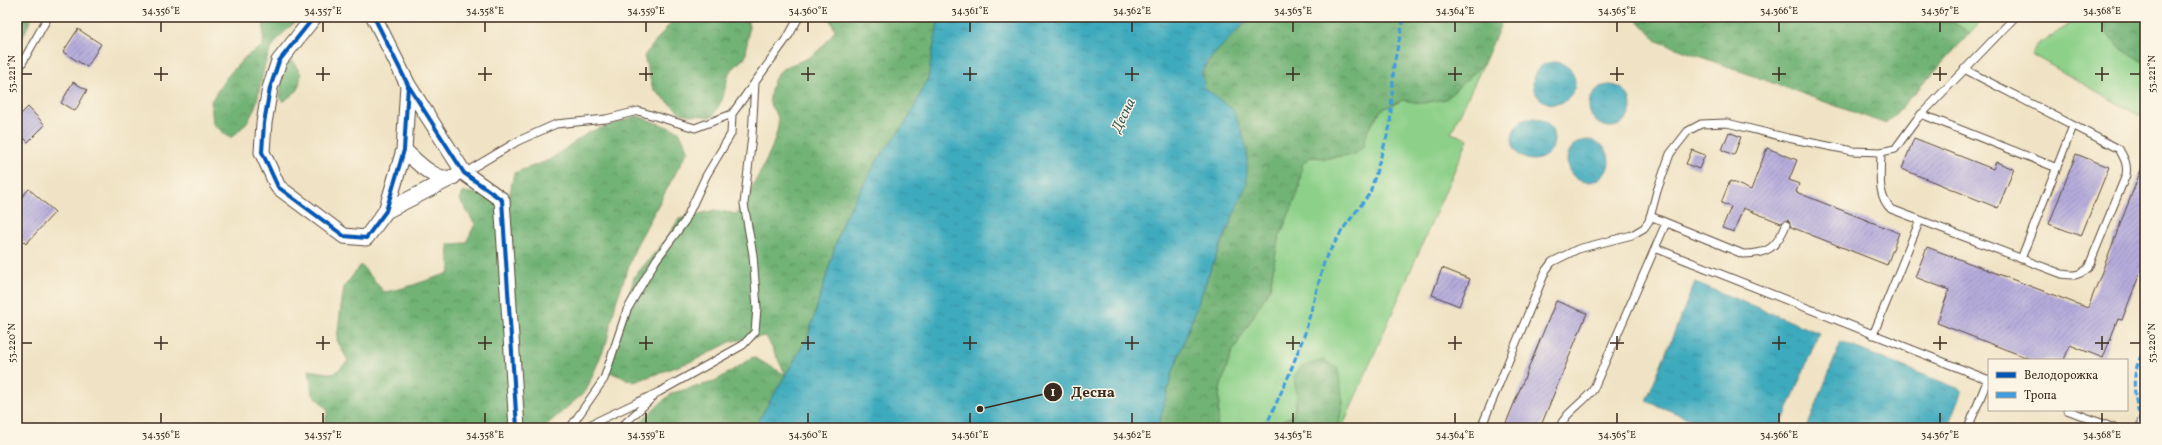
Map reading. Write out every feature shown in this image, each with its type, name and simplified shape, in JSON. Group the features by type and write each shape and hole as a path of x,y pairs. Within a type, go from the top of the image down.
{"street":[{"path":"314,17 279,61 270,88 264,123 262,152 278,187 344,236 366,238 386,211 404,150 408,85"},
{"path":"374,17 408,85 464,174 502,200 517,428"},
{"path":"404,150 428,172 449,179"},
{"path":"386,211 449,179 464,174"}],"lane":[{"path":"17,72 48,17"},
{"path":"464,174 518,141 556,124 606,119 638,111 695,128 732,114 789,35 799,17"},
{"path":"1481,428 1537,288 1552,262 1578,249 1632,235 1644,228 1650,216 1670,154 1679,140 1688,131 1701,124 1727,123 1846,150 1881,152 1895,149 1922,114 2015,17"},
{"path":"1881,152 1882,195 1885,203 1891,209 2062,274 2073,276 2081,274 2088,268 2126,175 2127,167 2119,150 1964,70"},
{"path":"582,428 659,392 743,345 756,332 757,308 753,262 744,204 752,136 756,82"},
{"path":"570,428 604,379 627,310 656,260 685,222 706,176 731,134 732,114"},
{"path":"1922,114 2057,168"},
{"path":"2021,259 2074,126"},
{"path":"1650,216 1743,254 1757,254 1769,250 1779,242 1786,225"},
{"path":"1873,335 1920,220"},
{"path":"1558,428 1562,420 1584,402 1593,390 1666,223"},
{"path":"1655,248 1988,379 1968,428"},
{"path":"620,428 659,392"},
{"path":"2070,411 2114,428"}],"green space":[{"path":"17,17 32,17 17,49"},
{"path":"264,17 301,17 285,31 272,48 263,72 255,107 250,118 242,128 230,138 213,124 211,101 226,78 245,57 263,46"},
{"path":"671,17 747,17 749,26 746,56 729,73 722,100 712,117 682,114 653,89 644,56 673,20"},
{"path":"829,17 939,17 928,78 909,118 878,159 843,220 808,337 786,375 766,336 732,341 695,360 634,382 607,371 634,277 664,242 679,219 715,210 736,214 763,167 775,139 778,127 778,118 770,104 773,83 779,72 787,66 808,58 823,46 830,38 835,30"},
{"path":"1250,17 1504,17 1484,63 1446,99 1422,103 1403,100 1381,110 1368,130 1363,147 1355,154 1328,158 1310,157 1302,165 1298,193 1278,240 1270,288 1231,354 1220,389 1217,428 1158,428 1172,374 1212,266 1229,228 1233,110 1206,89 1203,81 1204,71 1209,61 1217,51"},
{"path":"1635,17 1944,17 1970,33 1886,124 1657,41"},
{"path":"1944,17 1984,17 1970,33"},
{"path":"2081,17 2106,17 2105,25 2111,39 2124,50 2145,63 2145,119 2031,54 2037,45"},
{"path":"2106,17 2145,17 2145,63 2124,50 2111,39 2105,25"},
{"path":"292,60 301,74 298,90 283,102 280,98 282,72"},
{"path":"1484,63 1451,133 1468,139 1342,428 1338,428 1343,401 1294,377 1297,398 1293,415 1278,423 1266,421 1253,425 1252,428 1217,428 1220,389 1231,354 1270,288 1278,240 1298,193 1302,165 1310,157 1328,158 1363,147 1368,130 1381,110 1403,100 1422,103 1446,99"},
{"path":"637,116 679,131 688,150 636,246 616,302 607,341 586,391 543,428 323,428 328,410 312,393 309,370 334,374 348,361 337,340 340,314 344,287 361,265 384,292 393,291 450,273 448,244 466,243 475,224 460,200 463,192 509,197 514,173 549,160 589,132"},
{"path":"753,357 786,375 754,428 633,428 672,393 714,382"},
{"path":"1324,360 1338,369 1343,401 1338,428 1252,428 1253,425 1266,421 1278,423 1293,415 1297,398 1294,377 1301,367"}],"water":[{"path":"939,17 1250,17 1207,62 1202,73 1205,88 1233,110 1242,132 1247,150 1247,183 1212,266 1172,374 1158,428 754,428 808,337 843,220 878,159 909,118 928,78"},
{"path":"1550,62 1558,62 1566,65 1572,71 1575,83 1572,95 1566,101 1558,104 1550,104 1542,101 1536,95 1533,87 1533,79 1536,71 1542,65"},
{"path":"1606,85 1614,85 1622,88 1628,94 1631,106 1628,118 1622,124 1614,127 1606,127 1598,124 1592,118 1589,110 1589,102 1592,94 1598,88"},
{"path":"1529,118 1537,118 1545,121 1551,127 1554,139 1551,151 1545,157 1537,160 1529,160 1521,157 1515,151 1512,143 1512,135 1515,127 1521,121"},
{"path":"1584,140 1592,140 1600,143 1606,149 1609,161 1606,173 1600,179 1592,182 1584,182 1576,179 1570,173 1567,165 1567,157 1570,149 1576,143"},
{"path":"1695,282 1819,333 1780,428 1712,428 1646,401"},
{"path":"1841,342 1962,390 1947,428 1807,428"}],"building":[{"path":"78,29 101,44 87,67 63,52"},
{"path":"73,82 87,90 75,111 61,103"},
{"path":"28,107 45,125 28,142 17,131 17,118"},
{"path":"1729,132 1741,137 1734,155 1722,150"},
{"path":"1914,138 1993,169 1996,162 2014,169 1998,208 1902,169"},
{"path":"1767,148 1797,160 1789,180 1799,184 1796,192 1899,233 1887,265 1791,227 1788,220 1781,223 1743,208 1734,232 1722,228 1731,207 1721,203 1730,181 1751,190"},
{"path":"1692,150 1705,155 1699,169 1686,164"},
{"path":"2076,154 2109,167 2081,236 2049,224"},
{"path":"2144,162 2145,260 2122,320 2118,319 2103,358 2070,345 2064,359 2030,359 1937,323 1949,290 1915,277 1927,247 2088,308"},
{"path":"29,189 55,212 26,244 17,235 17,202"},
{"path":"1442,268 1470,279 1459,306 1432,295"},
{"path":"1556,301 1587,313 1540,428 1504,428"}],"marked path":[{"path":"1265,428 1289,375 1305,333 1325,259 1343,229 1370,193 1390,126 1394,64 1404,17"},
{"path":"2141,422 2136,403 2134,385 2140,358 2145,349"}],"cycle path":[{"path":"314,17 279,61 270,88 264,123 262,152 278,187 344,236 366,238 386,211 404,150 408,85"},
{"path":"374,17 408,85 464,173 502,200 517,428"}],"place":[{"name":"Десна","path":"980,409"}]}
